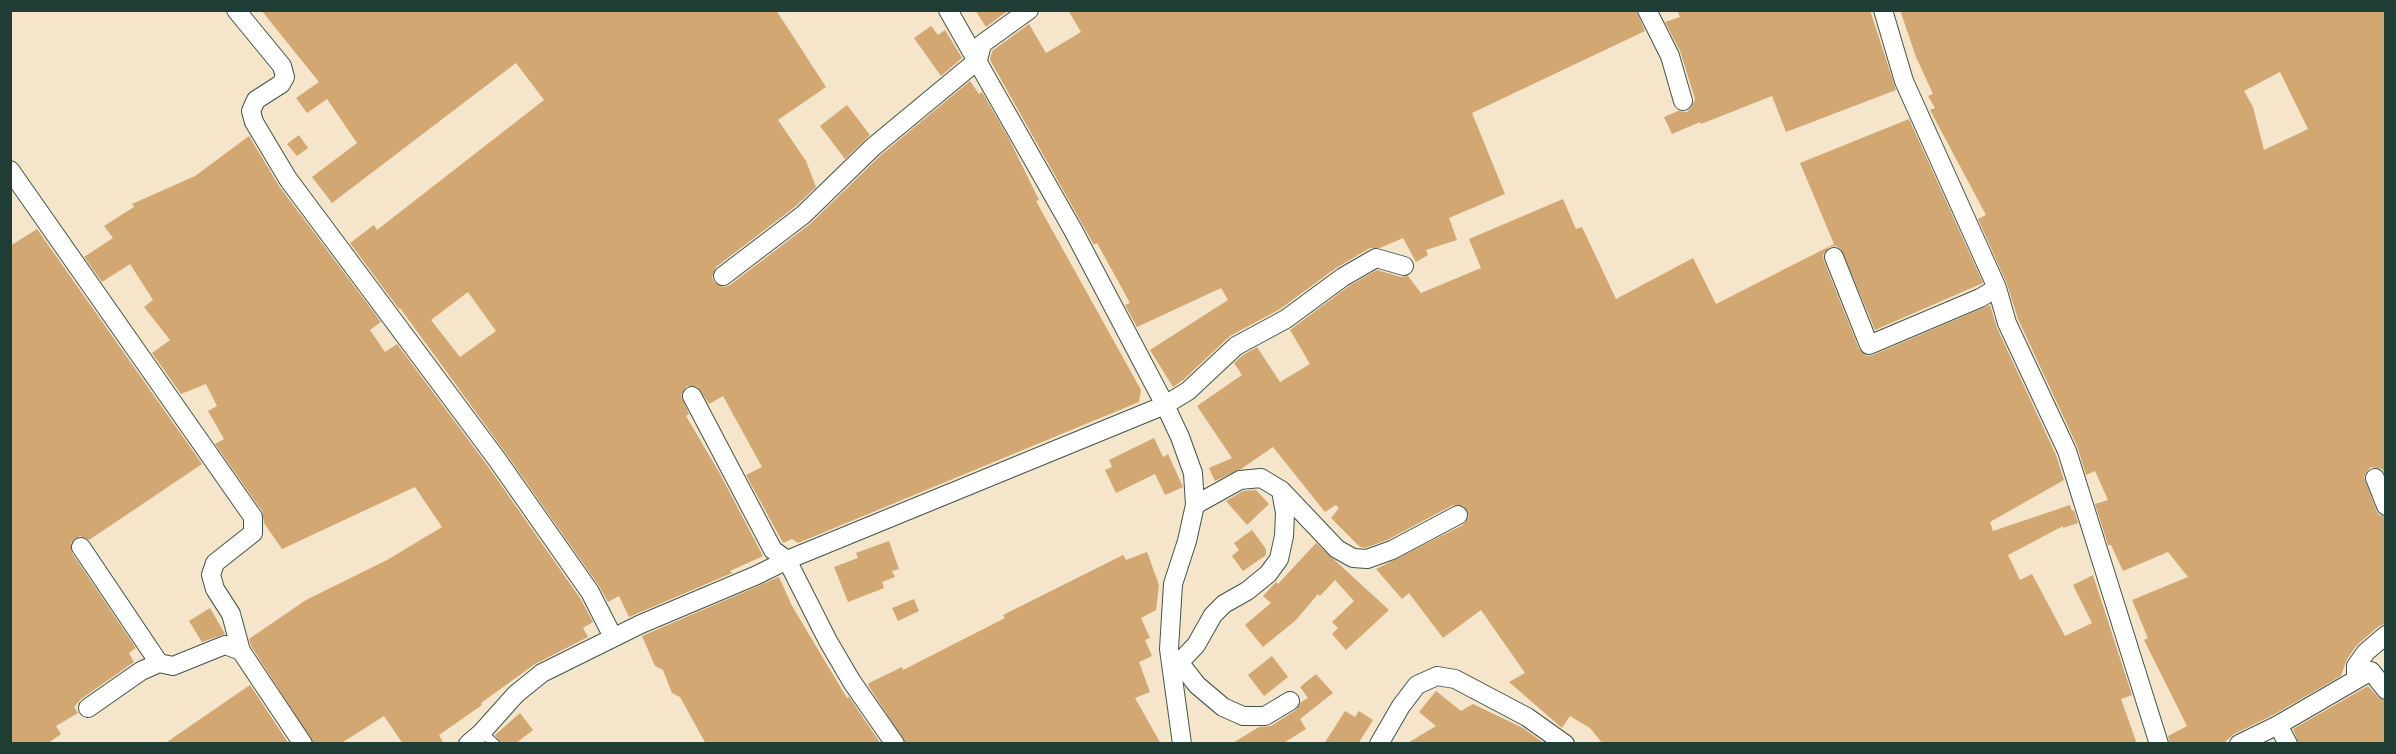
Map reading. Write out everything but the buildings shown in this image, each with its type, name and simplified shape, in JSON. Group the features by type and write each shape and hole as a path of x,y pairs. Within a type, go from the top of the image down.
{"street":[{"path":"236,10 282,66 285,77 281,84 256,100 251,111 254,122 288,179 496,458 590,592 613,637"},
{"path":"948,10 1072,230 1165,405 1193,473 1195,505 1173,584 1169,649 1175,666 1182,744"},
{"path":"723,276 803,214 873,147 978,60 982,44 1029,10"},
{"path":"1647,10 1670,56 1683,101"},
{"path":"1883,10 1904,81 1997,288 2007,323 2067,451 2159,744"},
{"path":"10,170 253,517 253,533 216,562 211,576 215,589 231,614 241,651 303,744"},
{"path":"1834,257 1869,345 1980,298 1997,288"},
{"path":"481,740 516,694 542,673 613,637 787,560 1165,405 1188,391 1236,346 1286,320 1343,277 1376,258 1404,266"},
{"path":"692,396 772,550 787,560 828,641 852,682 895,744"},
{"path":"1195,505 1240,480 1261,478 1281,490 1337,549 1353,558 1367,559 1392,550 1458,515"},
{"path":"2375,478 2385,506"},
{"path":"1175,666 1196,645 1213,615 1224,604 1254,586 1279,560 1284,536 1285,513 1281,490"},
{"path":"81,547 159,663"},
{"path":"2356,679 2356,666 2366,652 2385,635"},
{"path":"88,708 141,671 159,663 173,666 225,645 241,651"},
{"path":"1175,666 1223,707 1243,716 1265,716 1290,701"},
{"path":"2239,744 2278,725 2371,671 2385,690"},
{"path":"1379,744 1401,706 1417,685 1437,676 1455,679 1517,712 1565,744"},
{"path":"2278,725 2288,744"}]}
